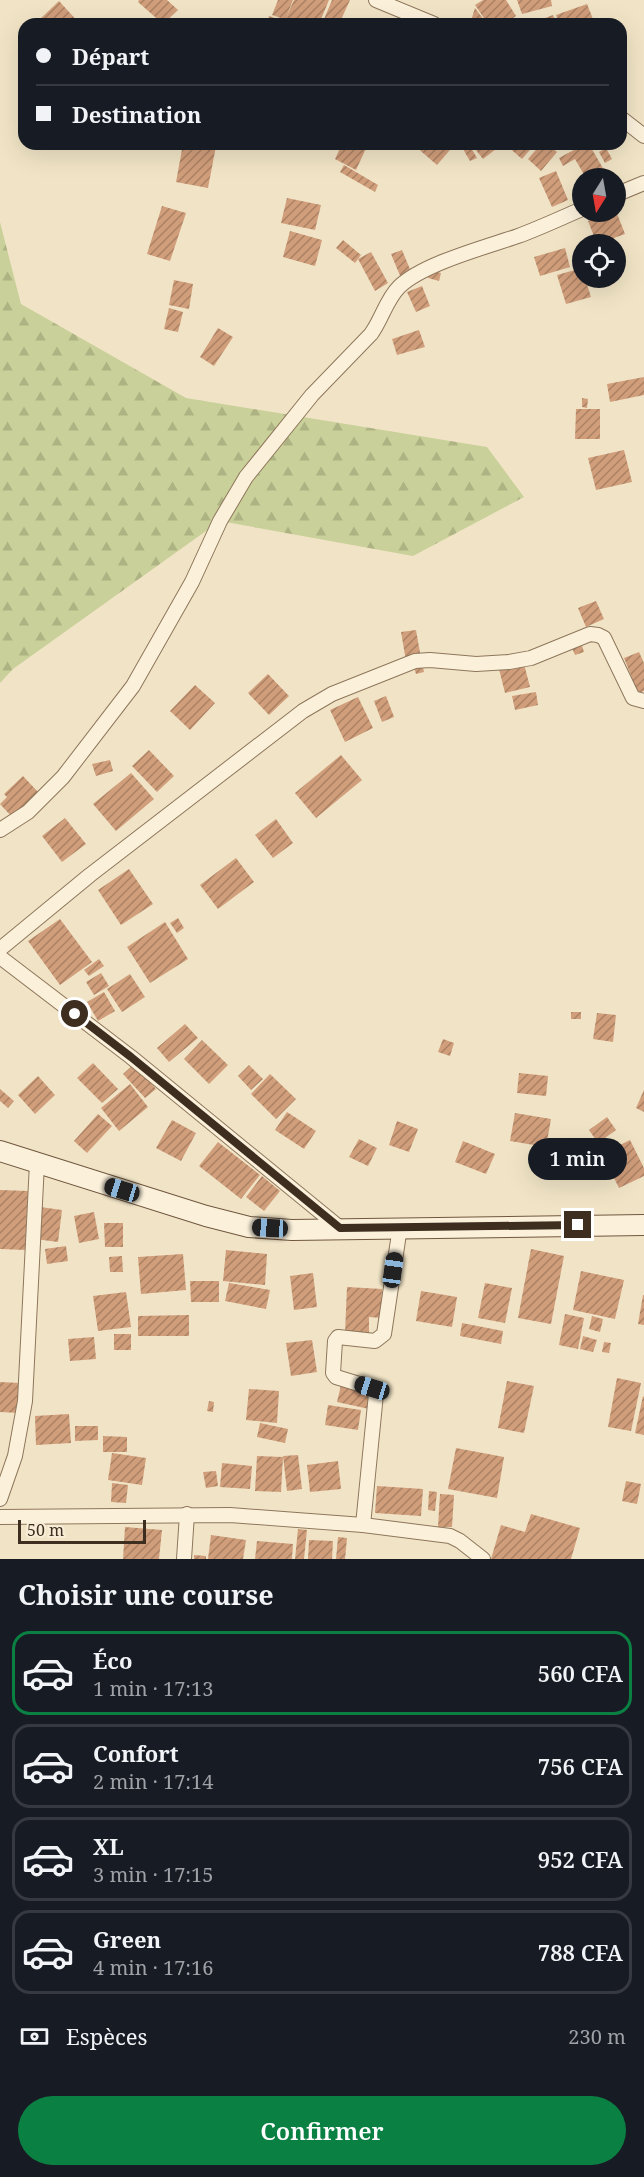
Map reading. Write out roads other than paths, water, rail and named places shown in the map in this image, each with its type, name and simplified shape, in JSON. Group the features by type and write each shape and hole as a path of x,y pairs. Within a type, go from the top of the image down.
{"street":[{"path":"381,1 420,18"},
{"path":"627,123 644,136"},
{"path":"626,190 644,183"},
{"path":"0,830 28,812 63,777 133,686 192,582 220,521 246,477 312,395 371,334 378,324 386,303 400,286 426,269 521,235 572,213"},
{"path":"0,949 90,875 303,711 332,694 402,664 430,660 476,664 509,662 531,658 590,634 598,635 604,638 633,698 644,700"},
{"path":"0,957 131,1057 340,1228"},
{"path":"0,1151 206,1216 249,1227 292,1230 644,1225"},
{"path":"0,1499 15,1456 25,1401 37,1163"},
{"path":"363,1526 376,1394 372,1388 336,1377 333,1373 335,1341 338,1338 344,1338 375,1341 384,1334 400,1227"},
{"path":"184,1559 187,1514"},
{"path":"0,1517 230,1515 363,1526 450,1536 483,1559"}]}
